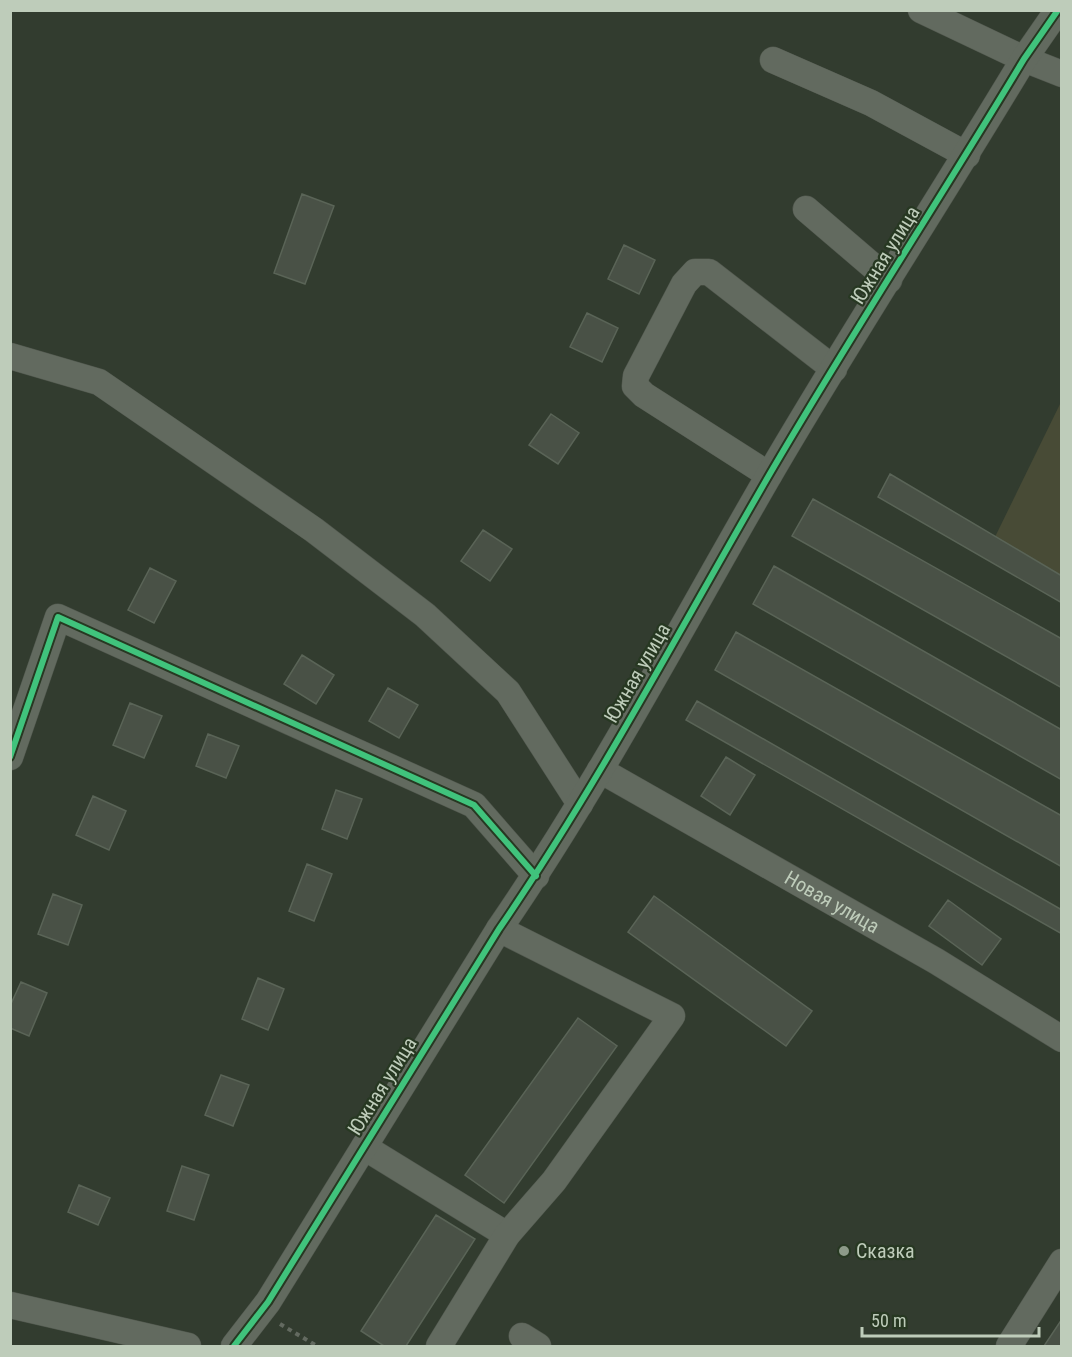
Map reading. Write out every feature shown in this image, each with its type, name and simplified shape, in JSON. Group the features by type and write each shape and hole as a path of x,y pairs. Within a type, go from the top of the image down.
{"street":[{"path":"921,10 1024,59 1062,74"},
{"name":"Южная улица","path":"234,1347 261,1312 499,929 536,876 600,770 770,475 1024,59 1058,10"},
{"path":"773,60 871,103 967,154"},
{"path":"806,209 889,280"},
{"path":"770,475 644,395 635,386 636,375 684,284 695,272 709,272 834,369"},
{"path":"10,356 99,382 314,530 433,622 507,692 580,804"},
{"path":"10,757 58,617 474,805 536,876"},
{"name":"Новая улица","path":"600,770 936,961 1032,1023 1062,1039"},
{"path":"439,1347 507,1235 554,1181 672,1016 499,929"},
{"path":"364,1147 507,1235"},
{"path":"1010,1347 1062,1262"},
{"path":"10,1305 188,1347"}],"path":[{"path":"261,1312 317,1347"}],"green space":[{"path":"1061,402 1061,576 995,537"}],"building":[{"path":"302,194 334,206 305,284 274,273"},
{"path":"624,245 655,260 639,294 608,279"},
{"path":"587,313 618,328 602,362 570,347"},
{"path":"551,414 579,433 558,464 529,445"},
{"path":"890,474 1062,576 1062,603 878,497"},
{"path":"813,499 1062,639 1062,688 792,536"},
{"path":"483,530 512,549 490,581 461,561"},
{"path":"774,566 1062,730 1062,780 753,604"},
{"path":"150,568 176,581 154,623 128,610"},
{"path":"736,632 1062,816 1062,867 715,670"},
{"path":"302,655 334,675 316,704 284,684"},
{"path":"388,688 418,705 399,738 369,721"},
{"path":"697,701 1062,910 1062,934 686,720"},
{"path":"130,703 162,716 144,758 113,745"},
{"path":"208,734 239,746 226,778 196,766"},
{"path":"726,757 755,775 730,815 701,796"},
{"path":"336,790 362,799 347,839 322,829"},
{"path":"93,796 126,811 109,850 76,835"},
{"path":"307,864 332,874 314,921 289,911"},
{"path":"53,894 82,905 68,945 38,934"},
{"path":"654,896 812,1011 786,1046 628,932"},
{"path":"948,900 1001,939 982,965 929,926"},
{"path":"258,978 284,989 268,1030 242,1019"},
{"path":"21,982 47,993 29,1036 10,1028 10,1006"},
{"path":"578,1018 617,1046 504,1203 465,1175"},
{"path":"221,1075 249,1085 233,1126 205,1115"},
{"path":"182,1166 209,1175 194,1220 167,1211"},
{"path":"79,1185 110,1198 98,1225 68,1212"},
{"path":"436,1215 475,1239 406,1346 384,1346 361,1331"},
{"path":"1062,1319 1062,1346 1044,1346"}],"cycle path":[{"path":"234,1346 268,1302 499,929 570,819 638,706 799,424 1024,59 1058,10"},
{"path":"10,757 58,617 474,805 536,876"}],"place":[{"name":"Сказка","path":"844,1251"}]}
